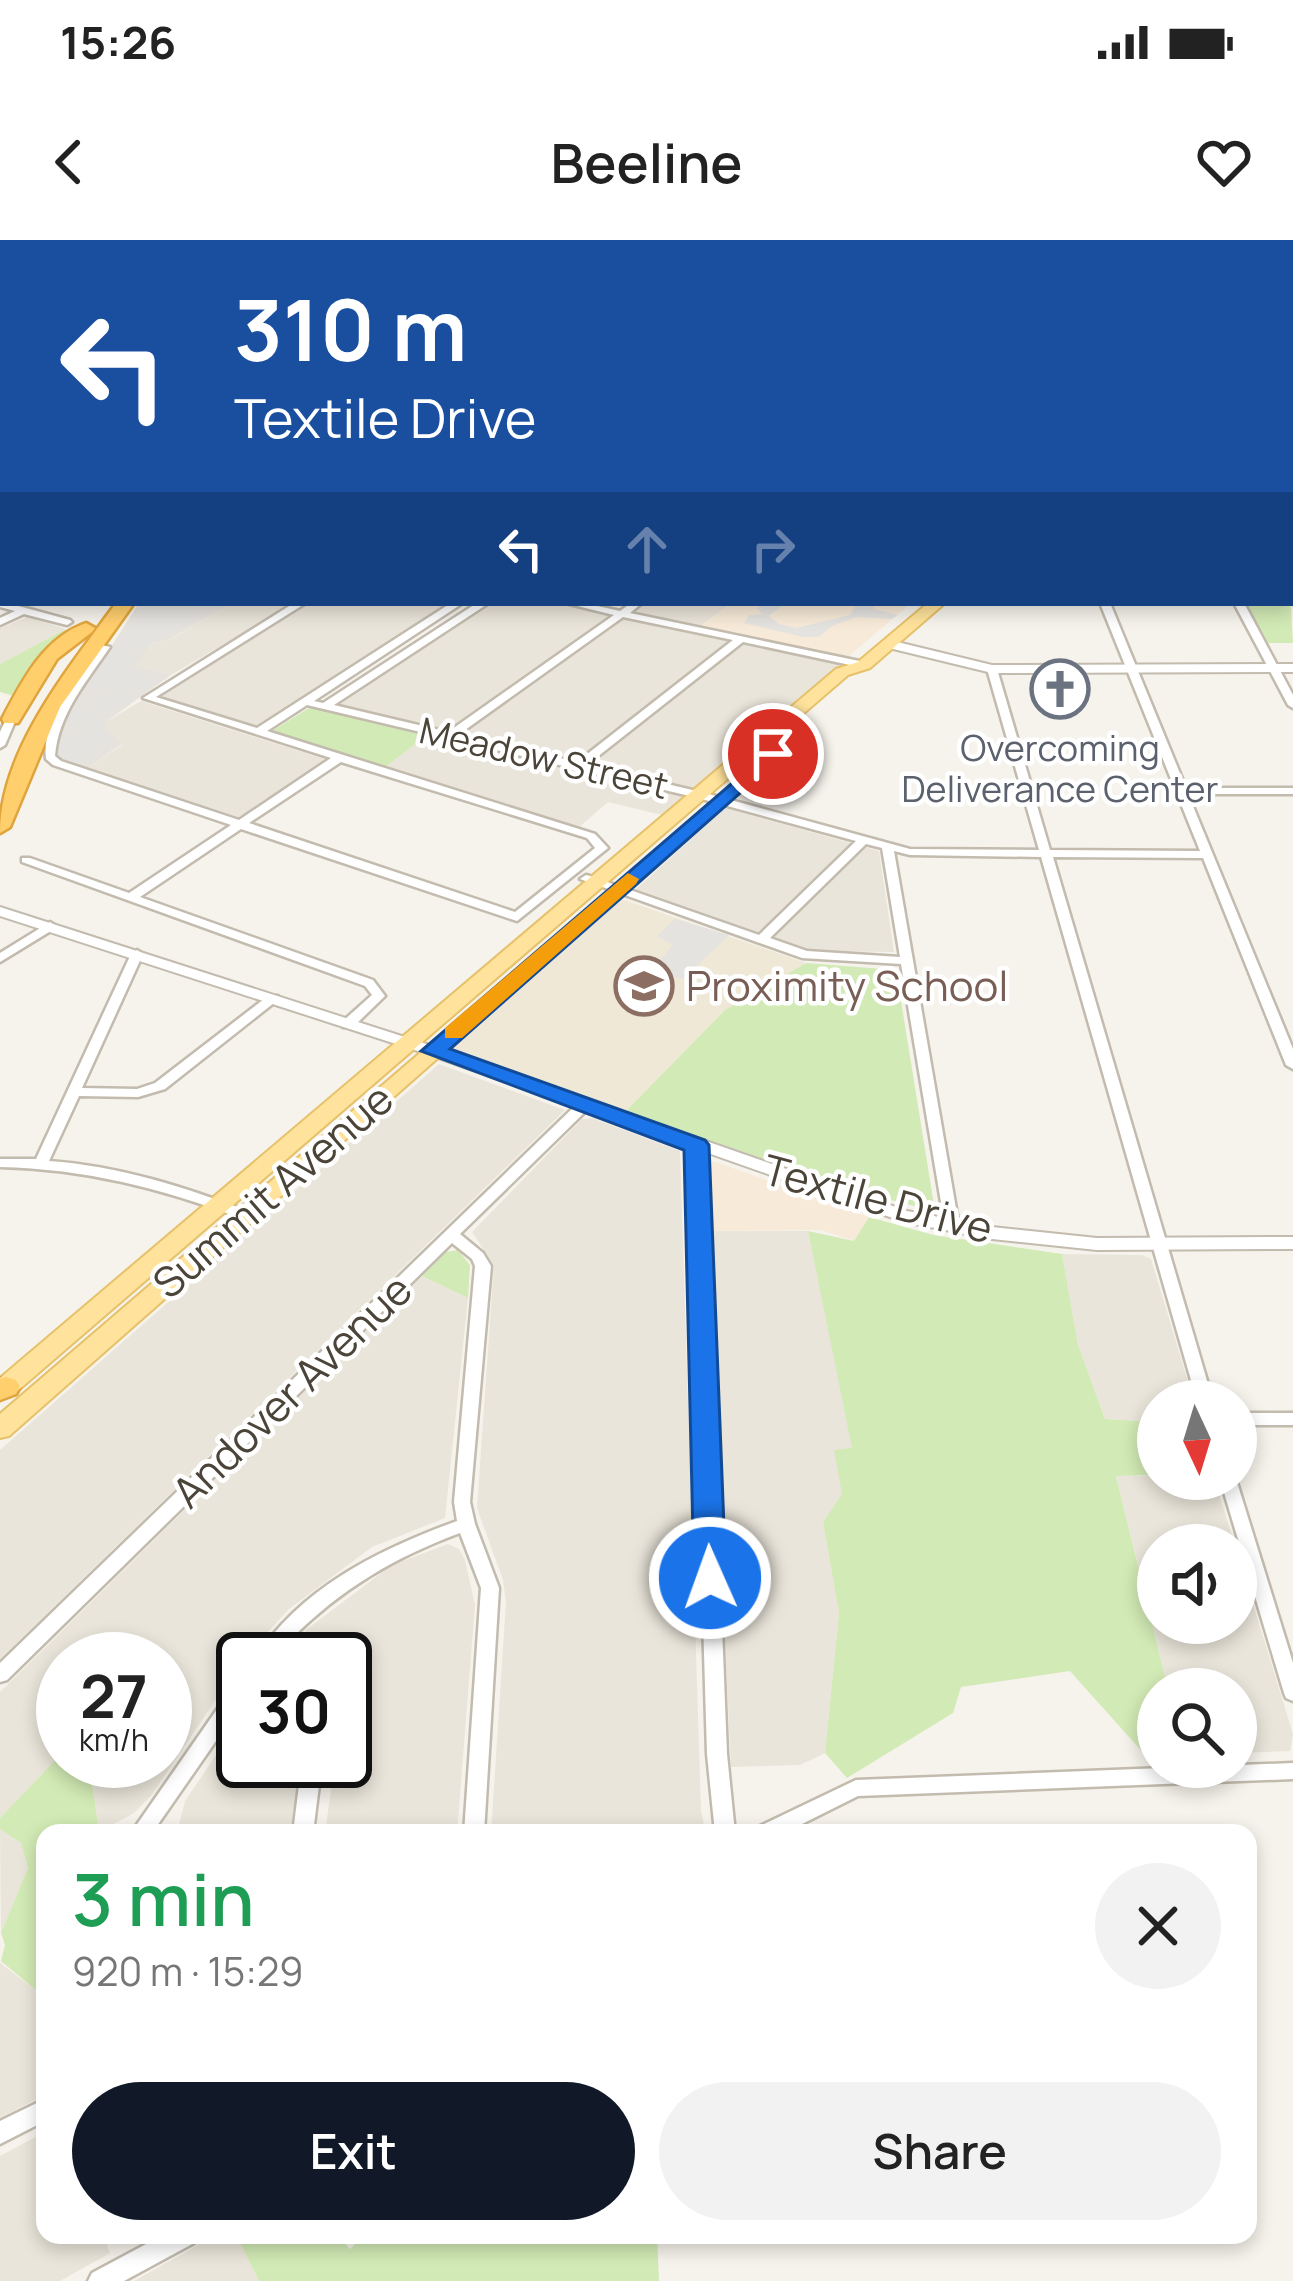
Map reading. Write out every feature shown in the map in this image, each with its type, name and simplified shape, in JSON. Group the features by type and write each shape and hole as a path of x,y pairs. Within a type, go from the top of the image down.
{"highway":[{"path":"11,719 33,676 76,626 102,606"},
{"path":"0,827 51,706 123,606"},
{"path":"0,791 76,626"}],"main road":[{"name":"Summit Avenue","path":"2,1390 596,882 863,675 864,665 933,606"},
{"name":"Summit Avenue","path":"0,1429 616,890 710,798"},
{"path":"31,1366 57,1379"}],"street":[{"path":"7,606 76,626"},
{"path":"105,647 56,726 50,757 56,763 518,916 602,848 601,842 148,698 296,606"},
{"path":"256,733 453,606"},
{"path":"324,707 479,606"},
{"path":"585,606 864,665"},
{"path":"449,736 633,606"},
{"path":"1106,606 1293,1066"},
{"path":"1241,606 1293,705"},
{"path":"0,622 22,610"},
{"path":"579,766 741,639"},
{"path":"889,644 992,669 1293,668"},
{"path":"992,669 1199,1380"},
{"name":"Meadow Street","path":"306,702 710,798 889,848 942,855 1208,855"},
{"path":"0,745 11,719"},
{"path":"133,896 339,758"},
{"path":"1181,791 1293,791"},
{"path":"761,940 862,841"},
{"path":"889,848 952,1226"},
{"path":"26,860 369,982 379,996 348,1024"},
{"path":"572,874 823,958 907,961"},
{"name":"Textile Drive","path":"0,911 433,1051 904,1216 1034,1239 1293,1243"},
{"path":"0,958 50,926"},
{"path":"40,1163 137,954"},
{"path":"73,1093 138,1093 160,1086 273,999"},
{"name":"Andover Avenue","path":"0,1675 583,1106"},
{"path":"696,1145 717,1754 724,1824"},
{"path":"0,1163 126,1174 245,1215"},
{"path":"452,1235 478,1256 483,1267 464,1525 479,1551 490,1588 476,1824"},
{"path":"1257,1419 1293,1419"},
{"path":"1234,1500 1293,1693"},
{"path":"287,1632 365,1564 464,1525"},
{"path":"147,1824 216,1726"},
{"path":"783,1824 856,1788 1293,1771"},
{"path":"304,1824 309,1788"},
{"path":"0,2133 36,2115"},
{"path":"100,2281 169,2244"}],"shaded area":[{"path":"137,606 227,606 170,639 151,644 135,666 171,675 107,721 105,728 122,744 87,768 57,758 55,745 67,716"},
{"path":"202,606 216,606 146,645 129,664 135,672 162,678 137,694 87,686 141,608 199,611"},
{"path":"227,606 289,606 171,675 134,666 151,644 171,639"},
{"path":"301,606 444,606 259,726 156,698 161,688"},
{"path":"488,606 565,606 841,664 694,788 337,704"},
{"path":"642,606 728,606 700,626 633,613"},
{"path":"728,606 908,606 848,657 700,626"},
{"path":"782,606 769,616 796,628 850,615 855,606 874,606 898,615 892,619 856,617 819,637 803,637 744,623 749,615 762,614 757,608"},
{"path":"28,617 66,629 0,664 0,628"},
{"path":"102,690 131,695 131,702 113,707 105,719 101,731 111,739 109,747 80,763 61,758 57,747 61,737 80,737 87,724 68,723 73,710 94,710"},
{"path":"141,701 325,762 240,818 87,768 122,745 104,728 107,721"},
{"path":"427,735 684,797 662,815 608,802 578,828 384,768"},
{"path":"725,808 879,851 894,952 812,951 635,890"},
{"name":"Proximity School","path":"622,899 806,963 725,1010 626,1111 450,1048"},
{"path":"675,919 729,935 683,979 651,971 673,945 657,936"},
{"path":"439,1064 565,1110 0,1659 0,1450"},
{"path":"592,1118 680,1151 704,1824 492,1824 506,1602 503,1580 477,1508 494,1265 472,1232 582,1119"},
{"path":"709,1162 869,1217 854,1241 821,1230 705,1231 703,1166"},
{"path":"705,1231 808,1231 853,1449 842,1494 823,1522 839,1613 825,1753 800,1765 731,1767"},
{"path":"1062,1254 1142,1255 1151,1259 1188,1380 1137,1380 1137,1421 1105,1419 1078,1345"},
{"path":"422,1276 468,1298 445,1518 372,1547 289,1609 268,1632 216,1632 216,1699 192,1735 192,1632 61,1632"},
{"path":"1116,1475 1137,1476 1137,1500 1221,1500 1228,1524 1137,1524 1137,1561"},
{"path":"448,1544 459,1549 475,1605 458,1824 326,1824 331,1788 372,1788 372,1632 306,1630 392,1565"},
{"path":"1257,1617 1293,1734 1290,1751 1257,1752 1257,1668 1163,1668 1157,1644 1257,1644"},
{"path":"36,1657 36,1780 0,1818 0,1692"},
{"path":"216,1755 216,1788 298,1788 292,1824 179,1824 185,1801"},
{"path":"93,1788 156,1788 134,1813 114,1824 98,1824"},
{"path":"0,1829 21,1843 28,1868 1,1933"},
{"path":"0,1963 36,1990 36,2100 0,2118"},
{"path":"36,2137 36,2244 106,2244 110,2253 60,2281 0,2281 0,2156"},
{"path":"200,2244 240,2244 259,2281 134,2281"}],"green space":[{"path":"1248,606 1291,606 1293,643 1268,643"},
{"path":"66,629 17,697 0,692 0,664"},
{"path":"309,708 427,735 384,768 272,731"},
{"path":"806,963 896,970 935,1211 862,1193 626,1111 725,1010"},
{"path":"869,1217 933,1235 1062,1254 1078,1345 1105,1419 1137,1421 1137,1476 1116,1476 1137,1562 1137,1644 1157,1644 1163,1668 1137,1668 1137,1746 1070,1671 961,1687 953,1713 847,1778 825,1753 839,1613 823,1522 842,1494 834,1450 852,1448 808,1231 854,1241"},
{"path":"458,1250 470,1265 468,1298 422,1276 446,1252"},
{"path":"36,1780 36,1788 93,1788 98,1824 36,1824 36,1990 1,1961 5,1945 1,1933 28,1868 21,1843 0,1829 0,1818"},
{"path":"240,2244 345,2244 350,2249 355,2244 657,2244 659,2281 259,2281"}],"slow traffic":[{"path":"453,1033 628,879"}],"place":[{"name":"Overcoming Deliverance Center","path":"1060,689"},
{"name":"Proximity School","path":"644,986"}],"route":[{"path":"710,1578 696,1145 433,1051 773,754"}]}
